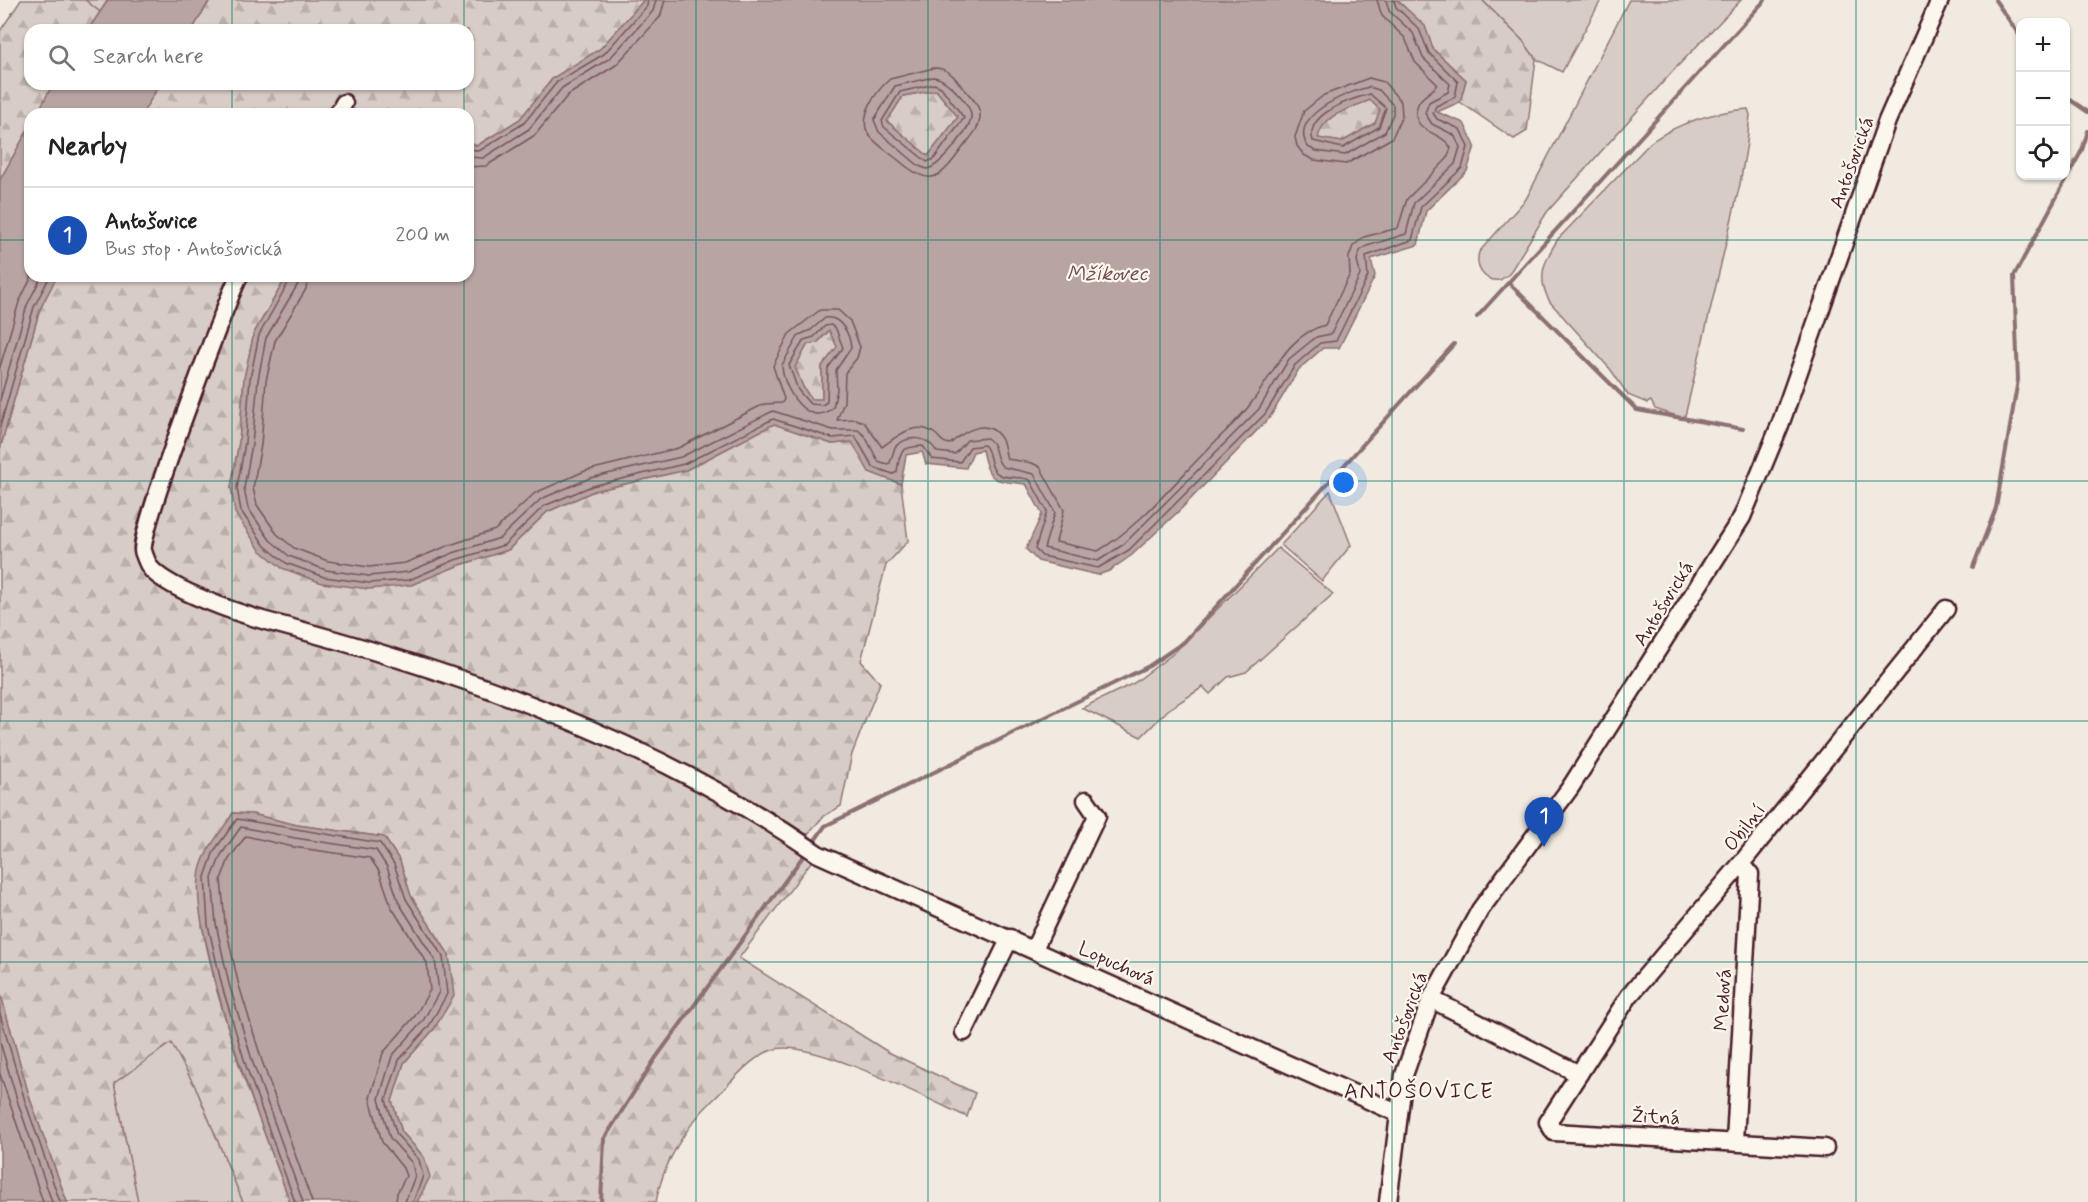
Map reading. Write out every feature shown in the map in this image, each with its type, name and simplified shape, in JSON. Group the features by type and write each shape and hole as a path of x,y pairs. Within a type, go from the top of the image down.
{"street":[{"name":"Antošovická","path":"1388,1202 1397,1113 1409,1054 1431,999 1480,910 1570,788 1742,517 1780,425 1887,121 1940,0"},
{"name":"Lopuchová","path":"237,282 152,506 141,548 150,568 165,579 236,613 361,646 518,701 612,740 700,781 770,821 818,854 1397,1113"},
{"name":"Obilní","path":"1579,1074 1629,996 1740,865 1946,609"},
{"path":"1034,949 1097,816 1086,800"},
{"name":"Medová","path":"1735,1142 1750,874 1740,865"},
{"path":"964,1032 1010,938"},
{"path":"1431,999 1579,1074"},
{"name":"Žitná","path":"1579,1074 1548,1122 1554,1132 1825,1148"}],"green space":[{"path":"21,0 85,0 100,12 92,24 24,24 24,90 50,90 40,108 24,108 24,137 0,180 0,31"},
{"path":"85,0 108,0 100,12"},
{"path":"210,0 644,0 600,49 553,78 520,119 476,146 474,145 474,108 146,108 156,90 474,90 474,24 196,24"},
{"path":"1397,0 1482,0 1523,41 1536,59 1527,131 1514,139 1460,102 1466,80 1433,49 1424,26"},
{"path":"1482,0 1601,0 1562,72 1536,59 1523,41"},
{"path":"1629,0 1741,0 1673,71 1547,212 1509,274 1500,280 1489,279 1479,268 1479,252 1526,199"},
{"path":"936,90 958,117 928,156 887,121 903,96"},
{"path":"1370,100 1381,110 1375,123 1342,142 1317,138 1320,130 1331,117"},
{"path":"1748,109 1750,115 1740,184 1685,416 1680,417 1655,409 1651,401 1647,403 1628,395 1611,370 1550,302 1543,285 1544,270 1558,239 1651,142 1697,119"},
{"path":"54,282 284,282 254,333 244,378 239,442 231,488 411,585 457,566 508,550 547,512 594,491 686,470 774,424 832,444 853,442 869,472 901,484 908,541 886,565 861,661 880,683 852,754 841,806 824,816 804,838 820,850 739,958 888,1052 975,1093 967,1117 839,1061 812,1052 789,1048 772,1050 748,1065 703,1110 685,1134 670,1160 656,1202 417,1202 429,1177 424,1157 402,1132 392,1101 404,1063 434,1029 449,955 411,896 400,861 384,837 297,825 252,814 233,813 225,826 202,926 216,988 240,1068 290,1202 243,1202 196,1088 171,1043 114,1083 138,1202 67,1202 30,1099 0,992 0,449 40,309"},
{"path":"830,330 838,347 822,366 822,400 811,399 795,367 808,344 817,343"},
{"path":"1330,491 1351,545 1322,581 1281,545"},
{"path":"1278,548 1333,594 1246,672 1228,677 1210,694 1203,687 1169,709 1141,737 1082,708 1134,683 1174,653"},
{"path":"171,1042 196,1088 243,1202 138,1202 114,1083"}],"water":[{"path":"108,0 210,0 196,24 92,24"},
{"name":"Mžíkovec","path":"644,0 1397,0 1425,26 1433,49 1466,80 1460,102 1437,112 1464,123 1475,146 1467,171 1426,211 1418,245 1371,259 1375,276 1339,348 1323,348 1299,369 1270,417 1182,508 1132,555 1109,571 1098,575 1038,561 1026,549 1042,514 1026,484 1000,480 991,475 982,450 973,452 966,468 926,464 922,452 906,455 901,484 869,472 852,442 832,444 774,424 686,470 594,491 547,512 508,550 457,566 411,585 369,589 322,583 282,568 260,550 235,513 231,487 239,442 244,378 254,333 284,282 474,282 474,145 477,146 520,119 553,78 600,49","holes":["936,90 958,117 928,156 887,121 903,96","1370,100 1380,110 1375,123 1342,142 1318,138 1325,123 1338,113","829,330 837,347 822,366 822,399 811,399 795,367 808,344 817,343"]},
{"path":"50,90 156,90 146,108 40,108"},
{"path":"24,137 24,282 54,282 40,309 0,449 0,180"},
{"path":"233,813 252,814 297,825 384,837 400,861 411,896 449,955 454,996 434,1029 404,1063 392,1101 402,1132 424,1157 430,1177 417,1202 290,1202 225,1017 204,935 198,896 203,860"},
{"path":"0,992 30,1099 67,1202 0,1202"}],"waterway":[{"path":"1477,317 1765,0"},
{"path":"1995,0 2016,30"},
{"path":"2070,100 2088,112"},
{"path":"1973,567 1996,508 2018,380 2014,276 2082,150 2088,131"},
{"path":"1509,283 1637,410 1743,429"},
{"path":"813,843 825,826 1149,666 1184,642 1454,344"},
{"path":"601,1202 604,1139 655,1059 804,855"}],"place":[{"name":"Antošovice","path":"1544,847"}],"district":[{"name":"ANTOŠOVICE","path":"1419,1090"}]}
